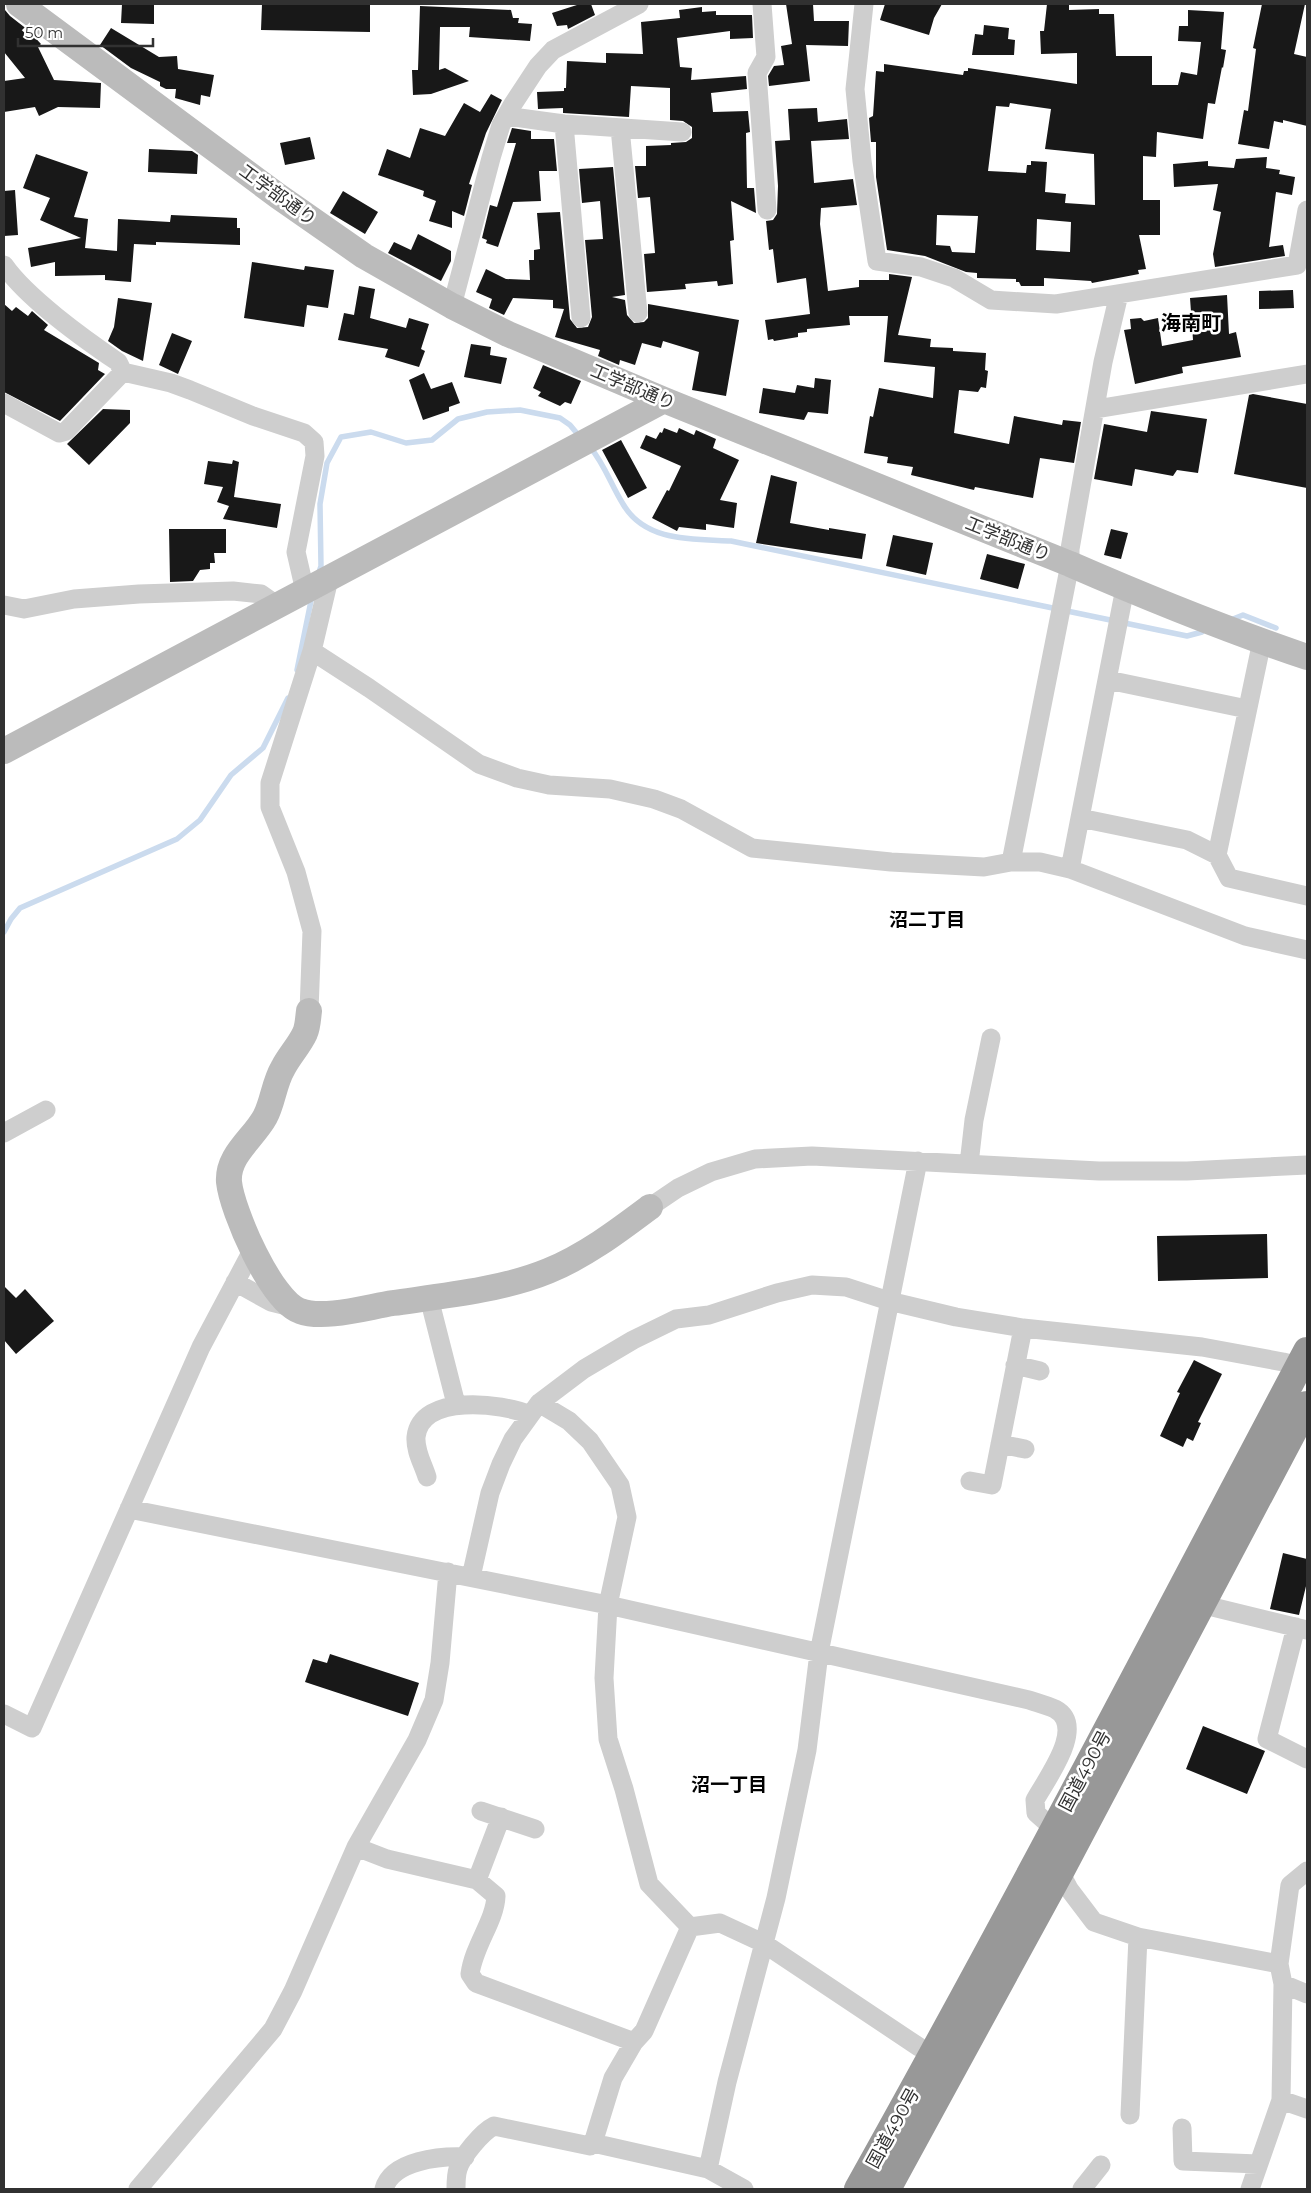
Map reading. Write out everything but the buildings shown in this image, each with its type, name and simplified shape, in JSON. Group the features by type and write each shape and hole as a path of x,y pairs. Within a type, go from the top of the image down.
{"highway":[{"name":"国道490号","path":"858,2189 945,2060 1060,1872 1305,1362"},
{"name":"国道490号","path":"887,2189 945,2060 1054,1829 1307,1405"}],"street":[{"name":"工学部通り","path":"19,4 278,196 348,245 452,306 508,334 664,400 1125,588 1262,642 1307,657"},
{"path":"452,306 490,158 506,116 538,66 553,50 639,4"},
{"path":"762,4 766,56 757,73 767,210"},
{"path":"864,4 855,89 862,161 877,261 921,267 954,278 991,300 1056,304 1297,265 1307,210"},
{"path":"506,116 564,124 682,132"},
{"path":"564,124 581,318"},
{"path":"620,128 638,313"},
{"path":"4,265 12,276 49,309 118,362 123,372"},
{"path":"1012,862 1070,564 1070,549 1103,362 1119,294"},
{"path":"4,403 59,433 66,431 123,372"},
{"path":"123,372 171,383 253,416 304,433 314,442 315,456 296,552 305,591"},
{"path":"1096,409 1307,374"},
{"path":"4,750 664,400"},
{"path":"291,1307 272,1285 252,1248 235,1204 229,1182 231,1167 237,1155 256,1132 266,1116 282,1068 306,1031 309,1011 312,931 296,872 270,807 270,783 312,652 329,579"},
{"path":"1070,868 1125,588"},
{"path":"4,605 24,609 74,599 139,594 233,592 261,594 278,606"},
{"path":"1217,855 1262,642"},
{"path":"312,652 479,764 517,778 549,785 610,790 654,800 681,809 752,848 891,862 984,867 1012,862 1040,862 1070,868 1245,936 1307,950"},
{"path":"1108,680 1247,709"},
{"path":"1080,818 1187,840 1217,855 1229,878 1307,896"},
{"path":"969,1164 974,1120 991,1038"},
{"path":"4,1133 46,1110"},
{"path":"235,1282 271,1302 291,1307 301,1312 314,1314 429,1298 499,1285 546,1272 598,1244 678,1188 711,1172 755,1159 812,1156 1099,1171 1187,1171 1307,1164"},
{"path":"708,2169 727,2082 776,1898 807,1750 819,1653 918,1161"},
{"path":"4,1714 32,1728 201,1347 252,1248"},
{"path":"471,1577 490,1493 513,1439 534,1409 584,1369 633,1340 676,1319 709,1315 777,1293 812,1285 846,1287 889,1301 956,1317 1023,1328 1202,1347 1305,1362"},
{"path":"429,1298 456,1404"},
{"path":"970,1481 992,1485 1023,1328"},
{"path":"1015,1365 1040,1371"},
{"path":"428,1477 417,1449 416,1437 419,1427 424,1419 456,1404 496,1406 517,1410 534,1409 569,1421 590,1441 620,1485 627,1517 608,1605 604,1678 608,1739 650,1884 690,1927"},
{"path":"1000,1444 1025,1449"},
{"path":"128,1509 608,1605 1029,1700 1056,1709 1066,1718 1068,1731 1066,1743 1035,1800 1036,1813 1054,1829 1060,1872 1069,1889 1094,1922 1138,1937 1279,1964"},
{"path":"138,2189 273,2029 293,1991 356,1847 417,1740 434,1700 440,1663 448,1572"},
{"path":"1190,1601 1302,1629 1267,1739 1307,1759"},
{"path":"482,1811 535,1828"},
{"path":"477,1880 500,1817"},
{"path":"356,1847 387,1859 477,1880 496,1896 495,1910 472,1958 470,1974 476,1983 634,2042"},
{"path":"1250,2189 1281,2100 1283,1984 1279,1964 1290,1886 1307,1871"},
{"path":"690,1927 720,1923 763,1943 905,2038 945,2060"},
{"path":"593,2143 613,2078 634,2042 644,2031 690,1927"},
{"path":"1130,2115 1138,1937"},
{"path":"1283,1984 1307,1994"},
{"path":"1281,2100 1307,2110"},
{"path":"456,2189 458,2169 465,2156 479,2136 494,2126 590,2146 593,2143 708,2169 744,2189"},
{"path":"1182,2128 1183,2161 1258,2164"},
{"path":"384,2189 387,2182 398,2172 417,2162 430,2158 465,2156"},
{"path":"1082,2189 1101,2165"}],"waterway":[{"path":"318,575 321,566 320,504 327,463 341,437 371,432 406,443 432,440 458,419 487,412 520,410 560,418 570,425 580,437"},
{"path":"590,447 632,516 644,526 657,532 701,540 731,541 1187,636 1202,632"},
{"path":"297,670 312,596"},
{"path":"1233,619 1243,615 1276,628"},
{"path":"4,932 20,908 177,839 200,820 231,775 263,748 288,698"}],"district":[{"name":"海南町","path":"1191,323"},
{"name":"沼二丁目","path":"927,919"},
{"name":"沼一丁目","path":"729,1784"}]}
